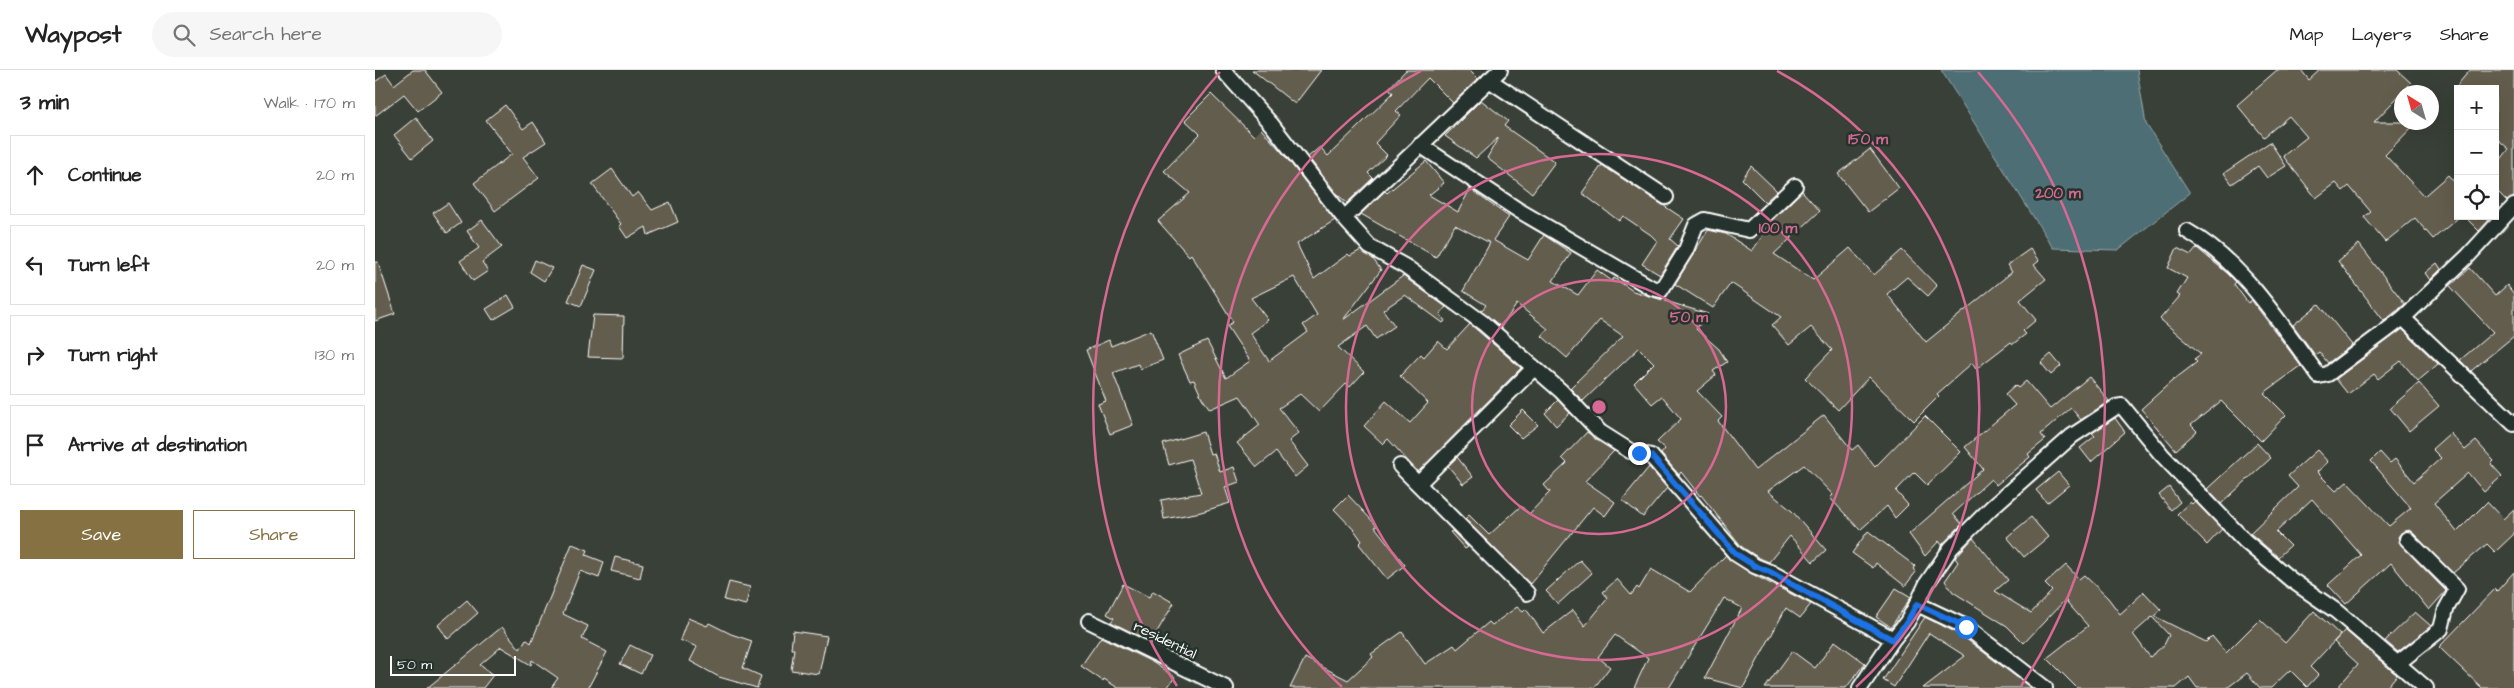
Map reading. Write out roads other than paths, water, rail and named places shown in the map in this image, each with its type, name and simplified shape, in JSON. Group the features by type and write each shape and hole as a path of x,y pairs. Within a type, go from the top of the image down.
{"street":[{"path":"1223,70 1272,125 1344,218 1370,247 1406,267 1483,323 1561,391 1600,432 1630,451 1651,456 1736,554 1893,640"},
{"path":"1344,218 1500,70"},
{"path":"1489,80 1666,197"},
{"path":"1420,145 1556,234 1652,288 1661,290 1686,250 1695,225 1705,220 1749,230 1795,186"},
{"path":"2187,231 2225,259 2245,277 2319,376 2328,374 2403,318 2468,256 2514,206"},
{"path":"2403,318 2514,424"},
{"path":"1419,483 1534,368"},
{"path":"1860,688 1907,622 1927,583 1951,548 1991,508 2073,436 2116,407 2122,406 2175,469 2245,541 2290,579 2336,611 2426,688"},
{"path":"1400,466 1527,593"},
{"path":"2397,664 2441,629 2446,609 2457,589 2407,539"},
{"path":"1917,604 1966,627 2045,688"},
{"name":"residential","path":"1089,620 1226,688"}],"water":[{"path":"1941,70 2137,70 2146,124 2190,193 2118,250 2053,248"}]}
